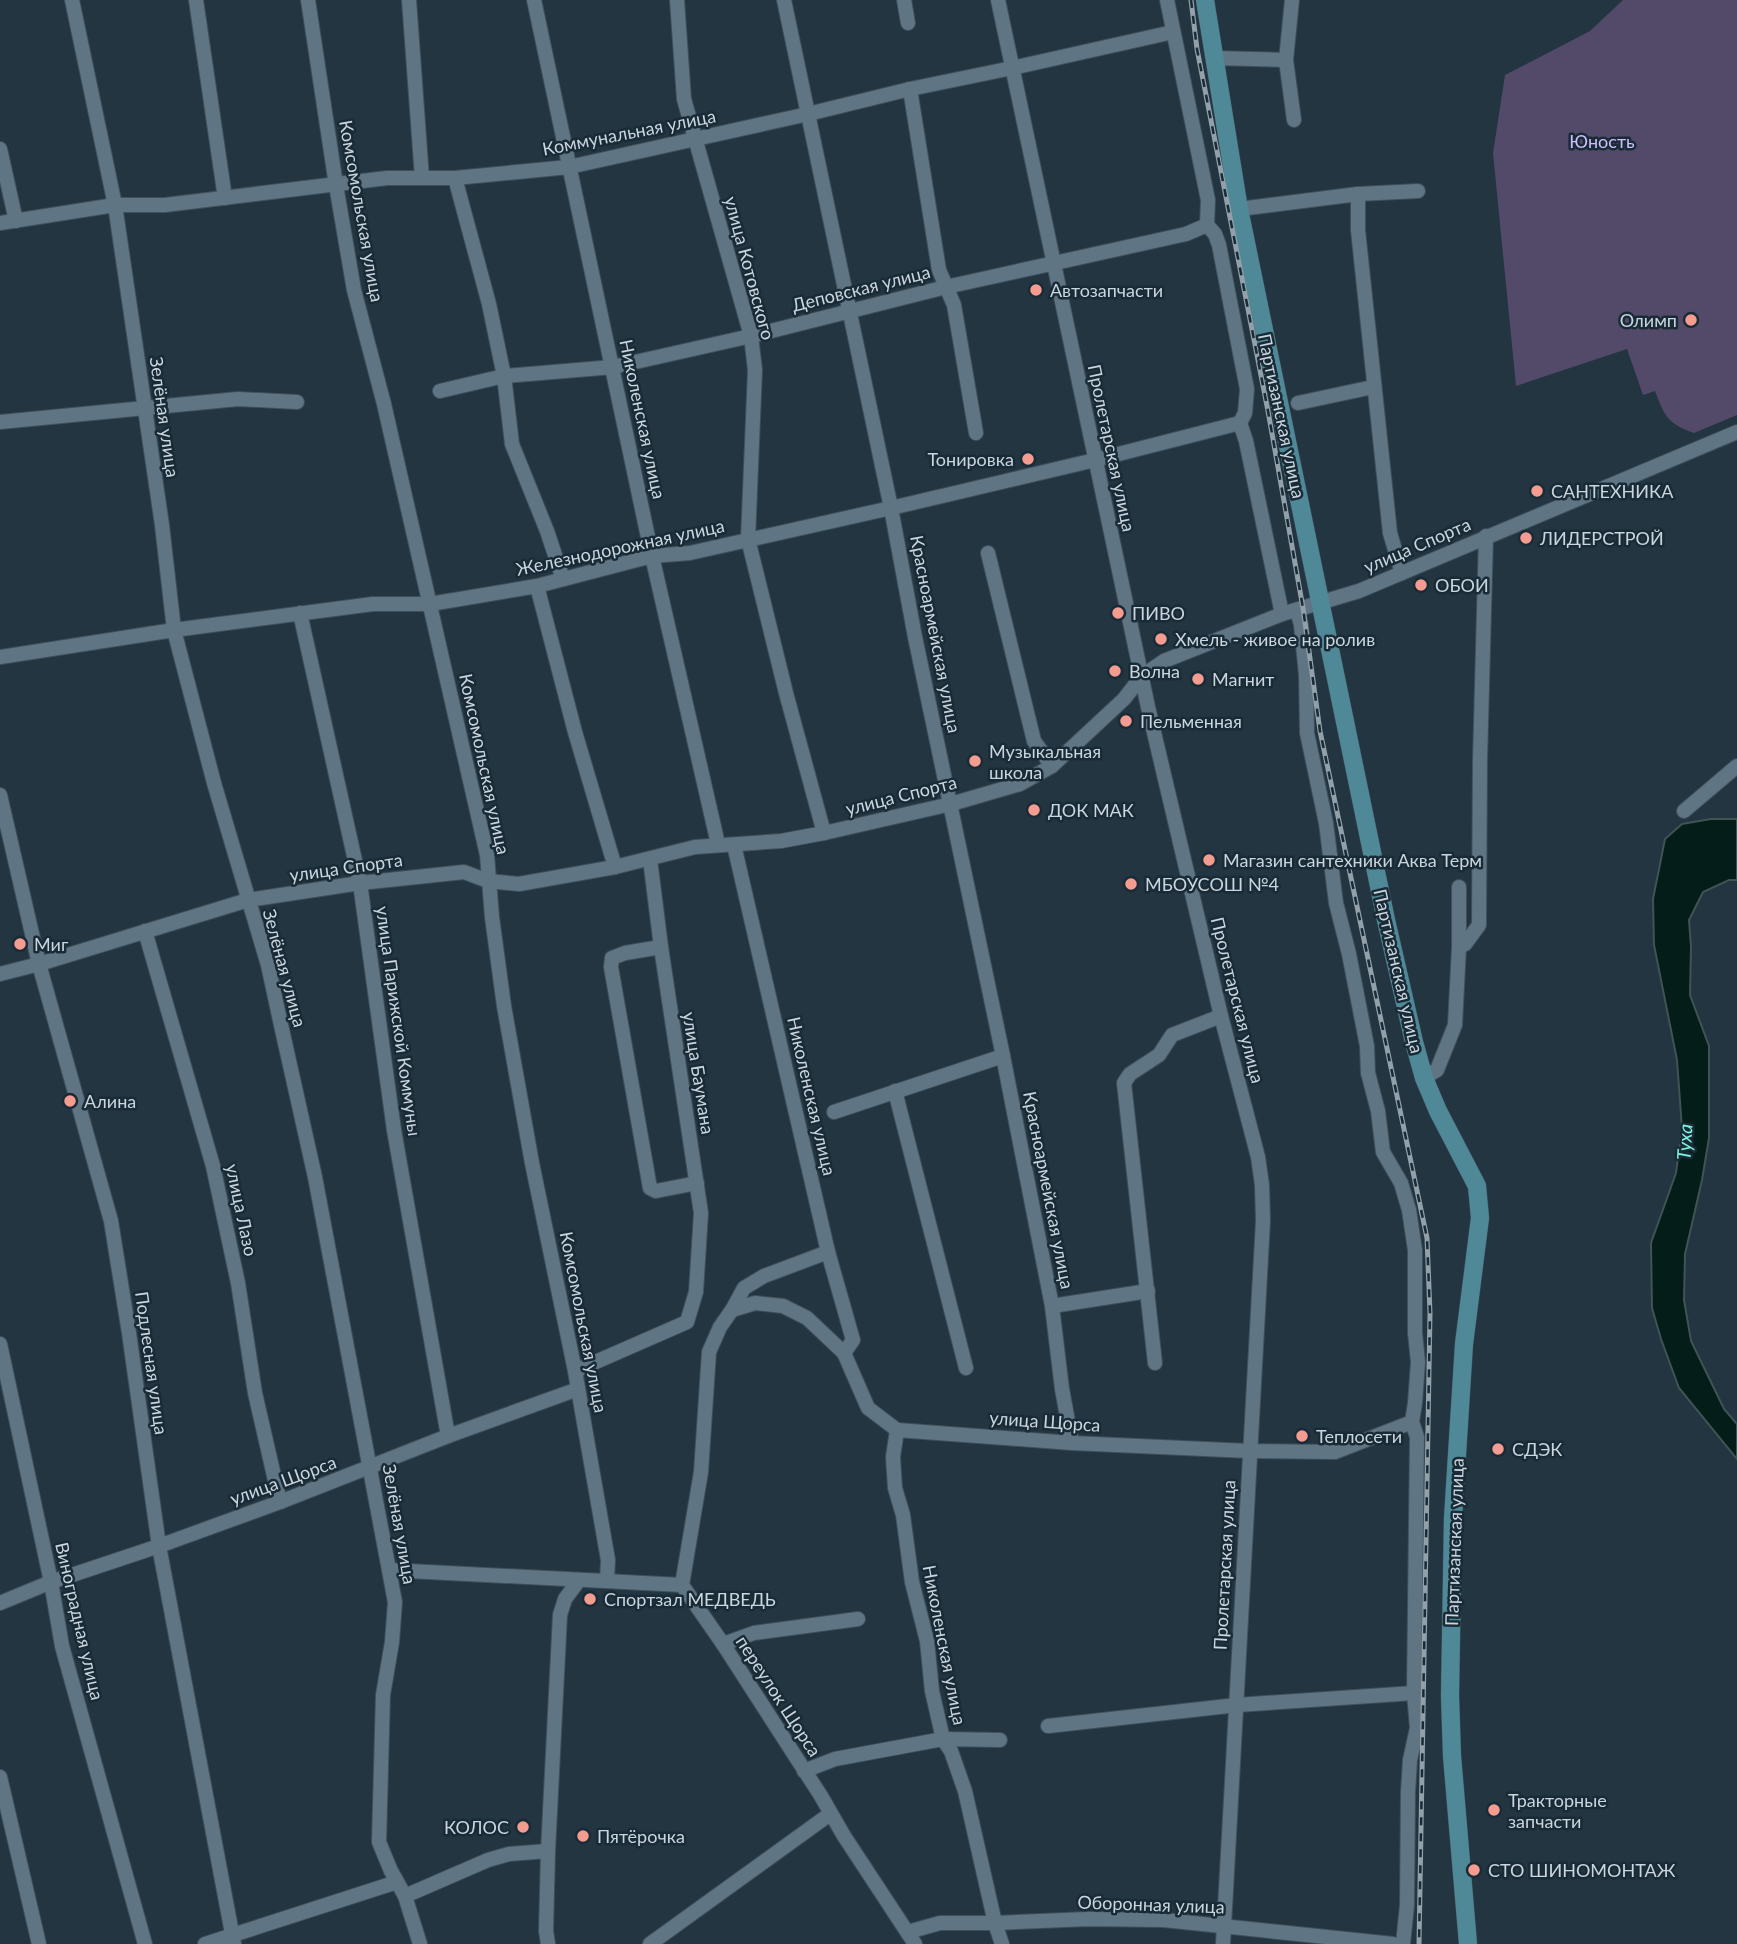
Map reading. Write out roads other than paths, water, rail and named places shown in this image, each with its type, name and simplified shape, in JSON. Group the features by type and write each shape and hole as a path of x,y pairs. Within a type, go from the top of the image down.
{"main road":[{"name":"Партизанская улица","path":"1205,0 1239,209 1414,1042 1424,1078 1438,1111 1477,1186 1480,1210 1464,1344 1453,1518 1450,1696 1451,1756 1468,1944"}],"street":[{"name":"Зелёная улица","path":"72,0 115,205 162,526 174,630 214,783 268,965 315,1177 395,1602 392,1642 383,1695 379,1842 405,1896 420,1944"},
{"path":"196,0 225,198"},
{"name":"Комсомольская улица","path":"308,0 354,290 384,404 487,855 505,1006 525,1124 575,1371 608,1560 607,1581"},
{"path":"409,0 422,178"},
{"name":"Николенская улица","path":"534,0 652,556 718,845"},
{"name":"улица Котовского","path":"677,0 684,99 751,335 755,370 748,539 824,833"},
{"name":"Красноармейская улица","path":"784,0 1003,1056 1052,1306 1072,1443"},
{"path":"904,0 908,23"},
{"name":"Пролетарская улица","path":"998,0 1142,676 1262,1185 1263,1221 1223,1944"},
{"name":"Партизанская улица","path":"1167,0 1208,200 1207,225 1215,234 1219,245 1247,388 1245,413 1240,423 1282,614"},
{"path":"1292,0 1286,60 1294,120"},
{"name":"Коммунальная улица","path":"0,223 115,205 165,205 387,178 455,178 569,167 1173,32"},
{"path":"1213,58 1286,60"},
{"path":"910,89 939,270 954,305 976,433"},
{"path":"0,149 16,220"},
{"path":"455,178 489,304 503,376 512,444 563,579"},
{"path":"1239,209 1358,194 1418,191"},
{"path":"1358,194 1358,230 1373,387 1390,533 1402,573"},
{"name":"Деповская улица","path":"440,391 503,376 613,367 1053,262 1186,234 1207,225"},
{"path":"1298,403 1373,387"},
{"path":"0,422 238,399 297,402"},
{"name":"Железнодорожная улица","path":"0,656 373,604 430,604 537,586 652,556 690,553 891,508 1240,423"},
{"name":"улица Спорта","path":"0,974 248,901 360,883 464,872 488,881 519,884 615,867 695,847 781,841 824,833 951,804 1020,784 1052,766 1124,699 1142,676 1164,661 1282,614 1359,591 1737,432"},
{"path":"1459,947 1465,944 1479,925 1486,536"},
{"path":"988,553 1034,740 1052,766"},
{"path":"537,586 575,732 615,867"},
{"name":"Партизанская улица","path":"1297,610 1306,675 1307,733 1326,822 1336,904 1367,1046 1368,1073 1380,1124 1383,1152 1401,1184 1409,1210 1415,1250 1415,1334 1418,1362 1412,1422 1417,1437 1414,1693 1417,1728 1410,1760 1407,1905 1403,1944"},
{"name":"улица Парижской Коммуны","path":"300,613 360,883 394,1130 448,1436"},
{"path":"1684,811 1737,766"},
{"name":"Подлесная улица","path":"0,795 39,964 111,1221 130,1333 159,1546 233,1940"},
{"name":"Николенская улица","path":"734,845 828,1252 853,1340 844,1353"},
{"name":"улица Баумана","path":"575,1371 687,1322 696,1292 701,1213 650,859"},
{"path":"1424,1078 1437,1070 1455,1025 1459,887"},
{"name":"улица Лазо","path":"145,931 213,1166 238,1283 255,1393 280,1502"},
{"path":"661,947 612,958 611,967 650,1188 656,1191 697,1183"},
{"path":"1155,1363 1124,1083 1130,1074 1158,1055 1172,1035 1221,1016"},
{"path":"834,1112 1003,1056"},
{"path":"895,1091 966,1368"},
{"path":"389,1570 682,1585 701,1472 709,1352 720,1327 744,1288 764,1276 828,1252"},
{"path":"1052,1306 1148,1292"},
{"path":"732,1310 755,1303 783,1306 807,1318 844,1353 868,1408 897,1430"},
{"name":"Виноградная улица","path":"0,1345 51,1582 62,1646 145,1944"},
{"name":"улица Щорса","path":"0,1603 51,1582 280,1502 448,1436 578,1389"},
{"name":"улица Щорса","path":"897,1430 1072,1443 1335,1452 1412,1422"},
{"name":"Николенская улица","path":"897,1430 893,1457 895,1488 903,1516 912,1582 927,1641 932,1691 943,1739 951,1751 965,1791 1002,1944"},
{"path":"548,1944 548,1851 560,1615 565,1599 579,1580"},
{"name":"переулок Щорса","path":"682,1585 723,1644 911,1938"},
{"path":"723,1644 754,1633 858,1619"},
{"path":"1048,1726 1237,1704 1414,1693"},
{"path":"804,1772 835,1759 943,1739 1000,1740"},
{"path":"0,1777 39,1944"},
{"path":"650,1944 830,1814"},
{"path":"405,1896 488,1860 509,1854 548,1851"},
{"path":"205,1944 233,1940 397,1882"},
{"name":"Оборонная улица","path":"911,1938 940,1923 1089,1919 1164,1920 1393,1944"}],"water":[{"name":"Туха","path":"1711,819 1737,819 1737,880 1729,880 1703,892 1689,920 1690,995 1709,1046 1709,1138 1685,1254 1684,1300 1691,1341 1724,1409 1737,1424 1737,1459 1679,1388 1652,1308 1651,1243 1676,1173 1682,1129 1677,1060 1654,945 1653,899 1665,839 1682,824"}],"railway":[{"path":"1191,0 1197,49 1268,411 1303,608 1320,731 1427,1238 1430,1313 1419,1944"}],"place":[{"name":"Автозапчасти","path":"1036,290"},
{"name":"Олимп","path":"1691,320"},
{"name":"Тонировка","path":"1028,459"},
{"name":"САНТЕХНИКА","path":"1537,491"},
{"name":"ЛИДЕРСТРОЙ","path":"1526,538"},
{"name":"ОБОИ","path":"1421,585"},
{"name":"ПИВО","path":"1118,613"},
{"name":"Хмель - живое на ролив","path":"1161,639"},
{"name":"Волна","path":"1115,671"},
{"name":"Магнит","path":"1198,679"},
{"name":"Пельменная","path":"1126,721"},
{"name":"Музыкальная школа","path":"975,761"},
{"name":"ДОК МАК","path":"1034,810"},
{"name":"Магазин сантехники Аква Терм","path":"1209,860"},
{"name":"МБОУСОШ №4","path":"1131,884"},
{"name":"Миг","path":"20,944"},
{"name":"Алина","path":"70,1101"},
{"name":"Теплосети","path":"1302,1436"},
{"name":"СДЭК","path":"1498,1449"},
{"name":"Спортзал МЕДВЕДЬ","path":"590,1599"},
{"name":"Тракторные запчасти","path":"1494,1810"},
{"name":"КОЛОС","path":"523,1827"},
{"name":"Пятёрочка","path":"583,1836"},
{"name":"СТО ШИНОМОНТАЖ","path":"1474,1870"}],"park label":[{"name":"Юность","path":"1602,141"}]}
